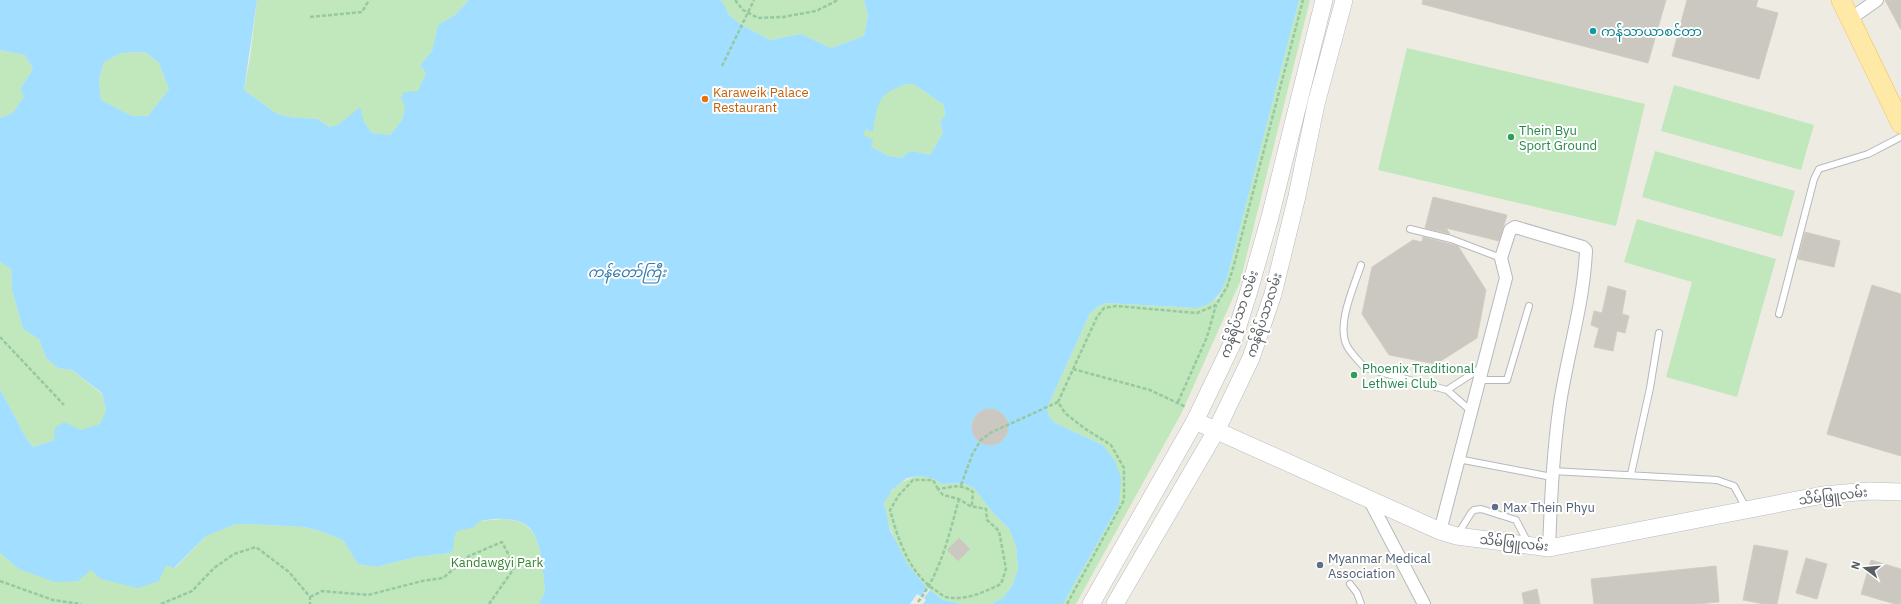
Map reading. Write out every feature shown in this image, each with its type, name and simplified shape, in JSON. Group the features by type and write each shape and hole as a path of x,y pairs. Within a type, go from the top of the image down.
{"main road":[{"name":"ကန်ရိပ်သာ လမ်း","path":"1091,604 1195,421 1232,342 1249,291 1324,0"},
{"name":"ကန်ရိပ်သာလမ်း","path":"1115,604 1216,431 1252,358 1273,294 1297,196 1316,104 1344,0"},
{"path":"1841,0 1901,124"},
{"name":"သိမ်ဖြူလမ်း","path":"1195,421 1370,501 1440,531 1457,536 1549,548 1747,511 1823,495 1869,491 1901,492"}],"street":[{"path":"1850,19 1877,0"},
{"path":"1440,531 1506,278 1501,258 1510,230 1515,227 1583,247 1586,250 1585,277 1560,403 1552,474 1549,548"},
{"path":"1370,501 1424,604"}],"lane":[{"path":"1778,314 1814,179 1819,169 1868,154 1901,137"},
{"path":"1410,229 1451,239 1501,258"},
{"path":"1360,265 1342,326 1347,346 1355,358 1365,368 1446,390 1471,411"},
{"path":"1479,380 1507,380 1529,306"},
{"path":"1631,474 1650,388 1658,333"},
{"path":"1446,390 1482,367"},
{"path":"1458,459 1552,474 1631,474 1718,480 1734,486 1747,511"},
{"path":"1457,536 1471,513 1481,509 1516,520 1530,546"},
{"path":"1350,584 1357,593 1360,604"}],"path":[{"path":"310,16 362,12 368,0"},
{"path":"735,0 743,10 758,18 783,17 816,11 838,0"},
{"path":"722,66 754,0"},
{"path":"1178,402 1207,336 1216,305 1227,287 1234,265 1303,0"},
{"path":"961,484 972,455 980,441 990,433 1007,424 1036,413 1058,402 1097,317 1104,308 1116,306 1197,313 1216,305"},
{"path":"0,338 64,405"},
{"path":"1073,369 1150,390 1188,408 1195,421"},
{"path":"1058,402 1065,413 1084,428 1111,445 1124,468 1124,500 1067,604"},
{"path":"913,480 933,480 943,495 959,499 970,506 986,509 987,520 999,531 1006,569 1001,584 981,594 965,598 945,596 930,586 910,564 894,528 890,510 899,495 913,480"},
{"path":"938,489 961,484 975,495 970,506"},
{"path":"918,602 930,586 948,539 959,499"},
{"path":"310,597 322,591 368,595 422,581 443,578 469,556 502,542 515,567 489,604"},
{"path":"161,604 192,591 214,568 234,554 256,547 289,572 310,597 310,604"},
{"path":"0,581 53,600 81,604"}],"green space":[{"path":"257,0 469,0 455,15 438,25 432,51 420,65 426,73 418,92 405,106 402,120 390,135 372,133 364,122 330,127 317,119 289,117 277,114 244,90 250,58"},
{"path":"720,0 864,0 868,16 864,36 831,48 801,34 770,40 740,24 729,15 724,4"},
{"path":"1299,0 1310,0 1240,282 1181,414 1076,604 1063,604 1119,505 1103,445 1055,423 1049,416 1048,406 1089,315 1097,307 1106,303 1197,308 1218,298 1227,278"},
{"name":"Thein Byu Sport Ground","path":"1407,48 1645,104 1616,226 1378,170"},
{"path":"0,50 25,55 33,69 20,89 24,96 13,113 0,118"},
{"path":"145,52 159,63 169,89 148,116 132,116 101,100 99,80 104,62 121,53"},
{"path":"907,84 915,85 944,105 945,116 940,121 943,133 930,155 917,152 908,152 902,158 889,156 871,147 863,135 865,129 873,131 877,104 889,90"},
{"path":"1674,85 1814,125 1801,170 1661,131"},
{"path":"1655,151 1795,191 1782,237 1642,197"},
{"path":"1637,219 1776,259 1737,397 1666,377 1692,282 1624,262"},
{"path":"0,262 11,269 12,290 23,329 39,339 46,358 58,368 72,370 102,394 106,411 101,424 33,447 25,436 0,389"},
{"path":"920,476 934,479 942,484 961,483 973,487 993,513 1009,529 1016,546 1018,569 1012,586 1003,598 991,604 963,604 943,600 927,588 908,565 898,547 887,520 884,503 894,488 908,479"},
{"name":"Kandawgyi Park","path":"504,519 517,521 527,526 538,543 543,564 545,588 539,604 0,604 0,553 19,569 91,570 167,565 175,568 206,536 236,524 248,524 304,527 320,531 343,540 358,564 376,567 416,557 450,553 454,535 459,530 473,527 480,521"}],"water":[{"name":"ကန်တော်ကြီး","path":"0,0 257,0 244,90 277,114 289,117 317,119 330,127 338,125 360,107 364,122 372,133 390,135 402,120 405,106 401,99 404,92 418,91 426,73 420,65 432,51 438,25 455,15 469,0 720,0 724,4 729,15 740,24 770,40 801,34 831,48 864,36 868,16 864,0 1299,0 1227,278 1219,294 1213,301 1197,308 1106,303 1097,307 1089,315 1048,406 1049,416 1055,423 1103,445 1115,461 1121,478 1119,505 1063,604 991,604 1003,598 1012,586 1018,569 1016,546 1009,529 993,513 973,487 961,483 942,484 934,479 920,476 907,478 892,490 884,503 890,530 908,565 927,588 943,600 963,604 539,604 545,588 542,558 536,537 528,526 509,519 481,521 469,529 458,531 454,537 453,550 450,553 416,557 376,567 358,564 343,540 320,531 304,527 236,524 206,536 174,568 166,565 159,581 138,588 101,579 91,570 78,581 55,582 19,569 0,553 0,389 25,436 33,447 54,440 55,428 64,422 81,430 100,424 106,411 102,393 72,370 58,368 46,358 39,339 23,329 12,290 11,269 0,262 0,118 13,113 24,96 20,89 33,69 25,55 0,50","holes":["145,52 159,63 169,89 148,116 132,116 101,100 99,80 104,62 121,53","907,84 915,85 944,105 945,116 940,121 943,133 930,155 917,152 908,152 902,158 889,156 871,147 873,140 863,135 866,129 873,132 878,106 884,96"]}],"pier":[{"path":"927,588 930,590 924,598 926,600 923,604 910,604 917,594 921,596"}],"building":[{"name":"ကန်သာယာစင်တာ","path":"1423,0 1666,0 1648,63 1422,4"},
{"path":"1687,0 1758,0 1756,7 1778,13 1759,79 1672,56"},
{"path":"1885,0 1901,0 1901,30"},
{"path":"1433,197 1507,215 1499,241 1446,228 1450,234 1425,228"},
{"path":"1805,232 1840,241 1834,267 1798,259"},
{"path":"1423,237 1458,246 1486,290 1477,338 1436,364 1389,355 1362,314 1372,267 1413,240 1422,242"},
{"path":"1872,285 1901,294 1901,456 1827,434"},
{"path":"1608,286 1626,291 1622,314 1629,316 1625,333 1617,331 1613,351 1594,347 1599,328 1591,325 1594,311 1602,313"},
{"path":"990,409 1003,414 1008,427 1003,440 990,445 977,440 972,427 977,414"},
{"path":"959,538 970,549 958,561 947,550"},
{"path":"1754,545 1788,551 1777,604 1764,604 1743,600"},
{"path":"1806,558 1827,564 1817,599 1796,593"},
{"path":"1871,560 1901,569 1901,604 1895,604 1861,594"},
{"path":"1716,566 1719,602 1696,604 1594,604 1591,579"},
{"path":"1537,589 1540,604 1524,604 1522,593"}],"place":[{"name":"ကန်သာယာစင်တာ","path":"1593,31"},
{"name":"Karaweik Palace Restaurant","path":"705,99"},
{"name":"Thein Byu Sport Ground","path":"1511,137"},
{"name":"Phoenix Traditional Lethwei Club","path":"1354,375"},
{"name":"Max Thein Phyu","path":"1495,507"},
{"name":"Myanmar Medical Association","path":"1320,565"}]}
